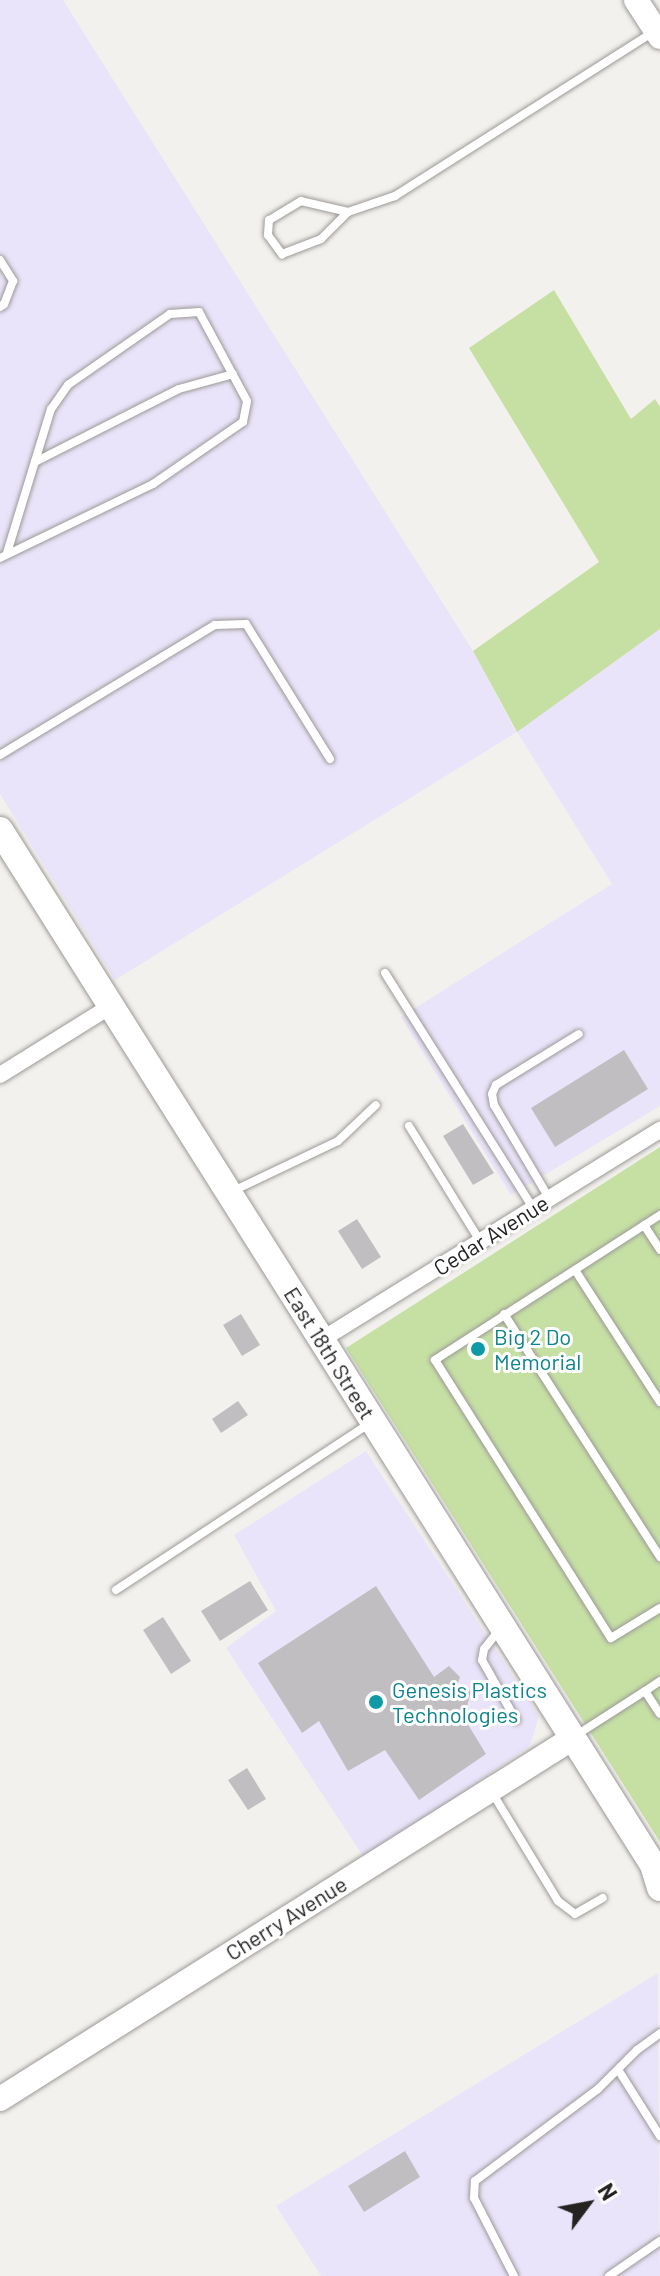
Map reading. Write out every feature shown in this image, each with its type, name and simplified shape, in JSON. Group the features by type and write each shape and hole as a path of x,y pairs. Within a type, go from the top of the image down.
{"main road":[{"name":"East 18th Street","path":"0,830 658,1877"}],"street":[{"path":"636,0 658,34"},
{"path":"0,1075 111,1006"},
{"name":"Cedar Avenue","path":"321,1340 660,1130"},
{"name":"Cherry Avenue","path":"0,2099 573,1738"}],"lane":[{"path":"348,212 301,201 269,220 268,235 282,254 321,239 348,212 395,196 658,34"},
{"path":"0,260 13,281 0,307"},
{"path":"199,312 247,401 243,422 153,484 4,556 51,409 68,385 170,314 199,312"},
{"path":"35,462 179,389 233,374"},
{"path":"0,755 215,625 246,624 330,759"},
{"path":"385,973 533,1209"},
{"path":"549,1198 494,1105 492,1094 496,1085 579,1034"},
{"path":"229,1193 320,1153 338,1141 376,1105"},
{"path":"409,1126 480,1241"},
{"path":"660,1215 435,1360 611,1638 660,1608"},
{"path":"644,1225 660,1250"},
{"path":"575,1270 660,1402"},
{"path":"504,1314 660,1557"},
{"path":"116,1590 373,1422"},
{"path":"502,1626 484,1649 482,1660 516,1720"},
{"path":"573,1738 660,1681"},
{"path":"645,1691 660,1714"},
{"path":"490,1790 558,1901 575,1914 603,1898"},
{"path":"514,2276 474,2198 475,2181 619,2071 637,2050 660,2033"},
{"path":"619,2071 660,2136"},
{"path":"609,2276 660,2241"}],"shaded area":[{"path":"0,0 63,0 473,651 516,732 660,629 660,1106 511,1195 401,1017 612,884 517,732 115,980 0,794"},
{"path":"366,1451 539,1716 530,1746 365,1859 226,1648 276,1611 234,1535"},
{"path":"658,1973 660,2276 321,2276 276,2206"}],"green space":[{"path":"554,290 631,419 655,399 660,407 660,629 517,732 473,651 599,562 469,348"},
{"path":"660,1147 660,1842 346,1348"}],"building":[{"path":"624,1050 648,1089 555,1147 531,1108"},
{"path":"463,1124 494,1173 473,1185 443,1136"},
{"path":"357,1219 381,1257 362,1269 338,1231"},
{"path":"241,1314 260,1345 242,1356 223,1325"},
{"path":"238,1401 248,1415 221,1433 212,1419"},
{"path":"250,1581 268,1610 220,1641 201,1611"},
{"name":"Genesis Plastics Technologies","path":"376,1586 434,1677 449,1666 460,1677 457,1686 471,1691 464,1718 486,1754 419,1800 385,1750 348,1771 319,1721 302,1733 258,1663"},
{"path":"163,1617 191,1661 171,1674 143,1630"},
{"path":"247,1768 266,1799 248,1810 228,1780"},
{"path":"405,2151 420,2177 364,2212 348,2186"}],"place":[{"name":"Big 2 Do Memorial","path":"478,1349"},
{"name":"Genesis Plastics Technologies","path":"376,1702"}]}
